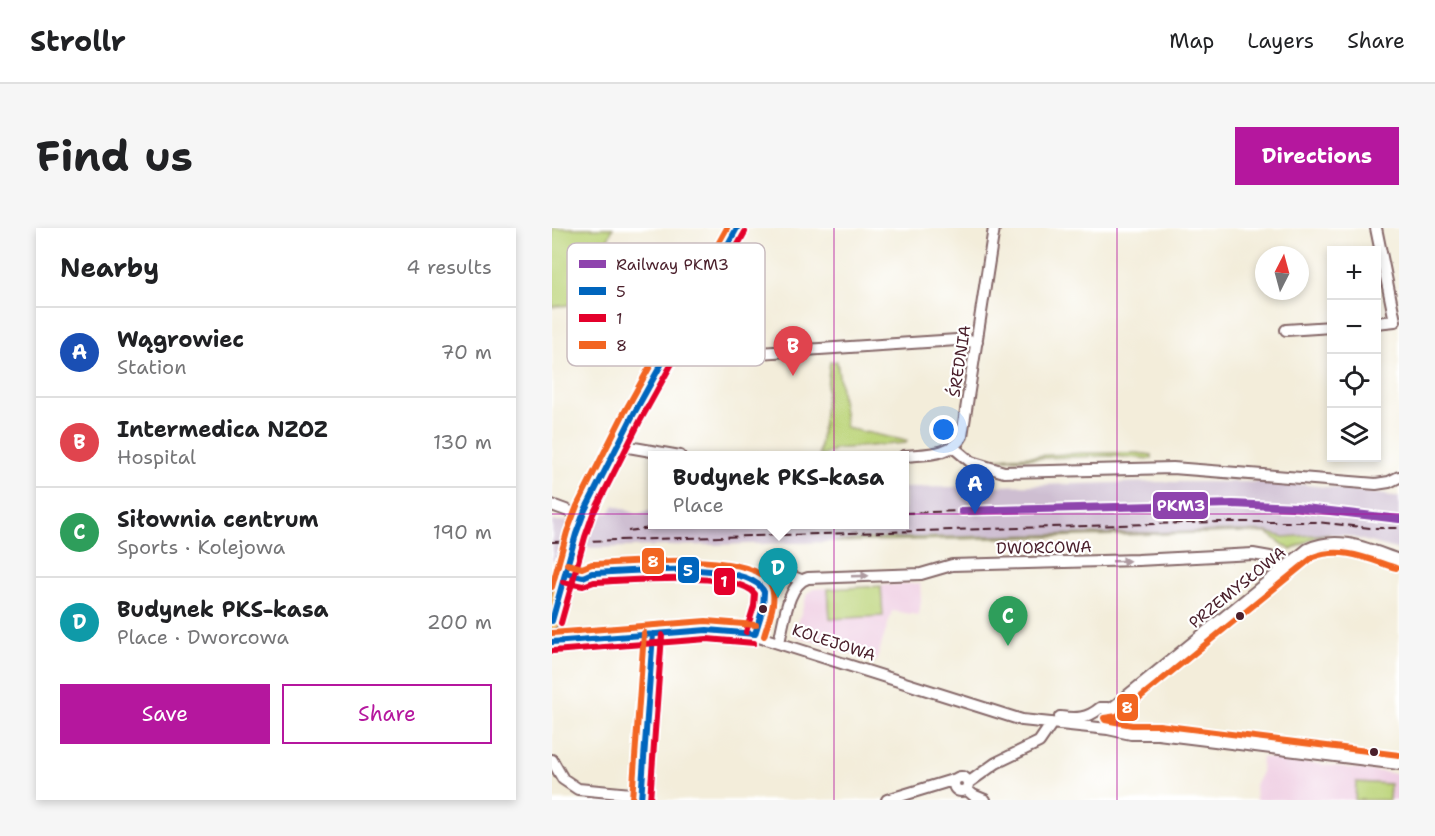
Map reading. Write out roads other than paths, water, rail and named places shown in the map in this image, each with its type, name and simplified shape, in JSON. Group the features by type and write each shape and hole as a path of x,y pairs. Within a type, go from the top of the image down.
{"main road":[{"path":"729,243 737,228"},
{"path":"552,621 582,516 617,445 661,366"},
{"path":"642,797 652,634"},
{"name":"KOLEJOWA","path":"552,642 652,634"}],"street":[{"name":"ŚREDNIA","path":"953,447 962,432 994,228"},
{"path":"1376,228 1395,321 1381,323"},
{"path":"1286,330 1327,327"},
{"path":"765,352 946,340 977,342"},
{"path":"617,445 651,451"},
{"path":"909,455 942,451 953,447 971,462 1004,472 1183,468 1376,484 1386,483 1399,477"},
{"path":"552,505 582,516"},
{"name":"PRZEMYSŁOWA","path":"1111,709 1308,549 1332,542 1345,543 1399,560"},
{"name":"DWORCOWA","path":"566,569 583,577 592,573 709,570 758,575 791,575 801,580 926,573 952,565 1138,560 1252,554 1270,557 1282,570"},
{"name":"DWORCOWA","path":"728,572 758,582 763,589 763,604 755,634"},
{"path":"779,642 792,592 801,580"},
{"name":"KOLEJOWA","path":"652,634 718,630 755,634 1022,720 1080,718 1094,714"},
{"path":"1100,708 1111,709 1116,715 1108,726 1094,721 1094,714 1100,708"},
{"path":"1026,747 1035,736 1038,718"},
{"name":"KOLEJOWA","path":"1038,718 1052,723 1131,728 1158,734 1399,764"},
{"path":"887,800 962,783 983,767 996,763 1043,738 1052,723"},
{"path":"552,760 563,779 578,789 642,797"},
{"path":"962,783 973,795 985,800"}],"railway":[{"path":"909,513 962,511"},
{"path":"552,542 1219,522 1316,522 1370,528 1399,528"},
{"path":"628,531 648,528"}],"rail line":[{"name":"PKM3","path":"962,511 1233,504 1296,507 1399,519"}],"place":[{"name":"Intermedica NZOZ","path":"793,376"},
{"name":"Wągrowiec","path":"975,514"},
{"name":"Budynek PKS-kasa","path":"778,598"},
{"name":"Siłownia centrum","path":"1008,646"}]}
